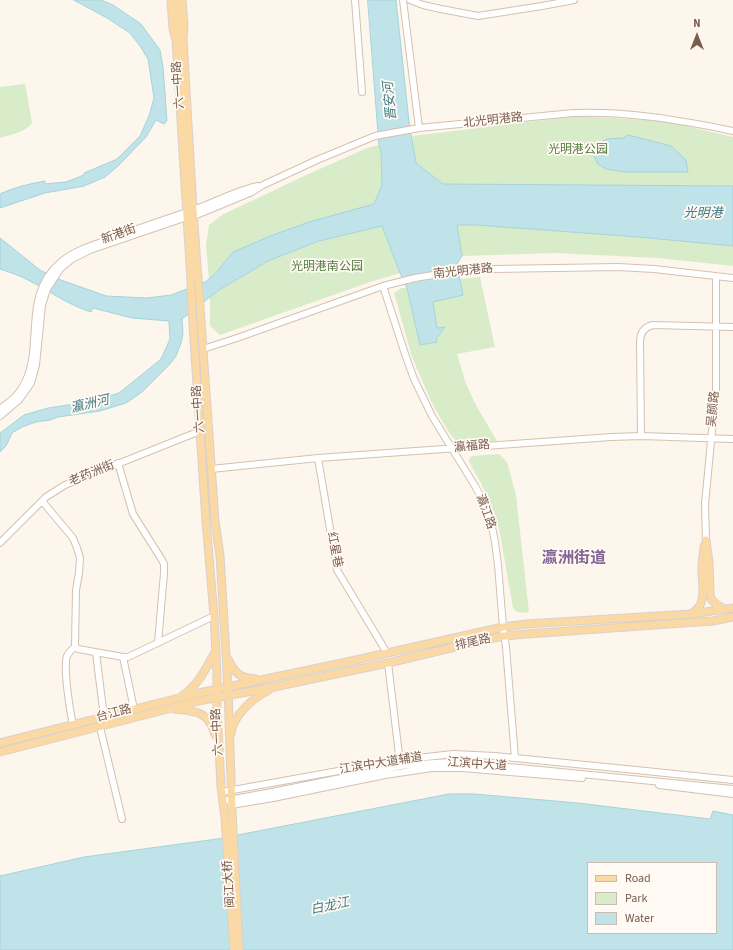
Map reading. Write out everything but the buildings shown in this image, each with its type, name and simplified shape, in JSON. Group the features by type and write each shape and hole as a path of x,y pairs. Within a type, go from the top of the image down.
{"main road":[{"name":"六一中路","path":"171,0 173,29 180,40"},
{"path":"178,0 180,40"},
{"name":"六一中路","path":"182,0 184,25 180,40 190,214 192,310 214,616 222,792 223,801 229,818"},
{"name":"六一中路","path":"190,214 198,276 214,520 220,556 230,746 231,802 229,818"},
{"path":"691,614 698,610 701,604 706,584 709,563 706,540"},
{"path":"706,584 713,602 719,607 730,609"},
{"name":"排尾路","path":"217,694 272,678 503,627 526,624 691,614 730,609"},
{"name":"排尾路","path":"228,691 274,687 388,663 504,636 713,621 733,617"},
{"path":"176,699 188,692 202,676 216,650"},
{"path":"225,651 232,668 242,677 250,679 272,678"},
{"path":"230,746 232,730 236,720 243,710 252,700 274,687"},
{"name":"台江路","path":"0,743 176,699 217,694"},
{"name":"台江路","path":"0,752 100,727 217,694"},
{"path":"167,709 192,711 202,714 212,724 219,746"},
{"name":"闽江大桥","path":"229,818 234,950"},
{"name":"闽江大桥","path":"229,818 239,950"}],"street":[{"path":"355,0 362,92"},
{"path":"403,0 419,128"},
{"path":"410,0 423,5 478,16 534,8 574,0"},
{"name":"北光明港路","path":"190,214 250,187 263,185 317,160 375,136 419,128 565,114 591,113 621,114 665,119 733,131"},
{"name":"新港街","path":"43,292 52,281 58,268 66,258 83,249 190,214"},
{"name":"南光明港路","path":"203,349 383,286 465,270 618,267 654,269 733,278"},
{"name":"吴颜路","path":"706,540 705,504 716,390 716,276"},
{"name":"瀛江路","path":"383,286 414,379 432,416 475,486 491,522 495,542 506,647 515,758"},
{"path":"0,409 18,394 29,373 32,358 36,308 43,292"},
{"path":"0,416 20,400 32,379 36,365 43,292"},
{"path":"642,436 641,333 647,327 654,325 733,327"},
{"name":"老药洲街","path":"0,543 42,501 64,485 200,431"},
{"name":"瀛福路","path":"211,469 318,458 504,444 642,436 733,439"},
{"name":"红星巷","path":"318,458 336,567 387,653"},
{"path":"118,463 133,514 164,564 158,643"},
{"path":"42,501 73,538 79,553 79,574 76,590 78,648"},
{"path":"73,725 69,702 66,663 67,656 71,650 78,648 96,653 123,657 131,656 214,616"},
{"path":"96,653 104,717"},
{"path":"123,657 134,709"},
{"path":"388,663 400,766"},
{"path":"100,727 122,819"},
{"name":"江滨中大道辅道","path":"222,792 231,787 400,766 453,754 515,758 733,780"},
{"name":"江滨中大道","path":"223,801 231,802 273,798 400,766 450,762 733,789"},
{"name":"江滨中大道","path":"400,766 462,768 627,782 733,794"}],"green space":[{"path":"25,84 32,123 26,129 18,133 0,138 0,87"},
{"name":"光明港公园","path":"577,116 665,121 733,137 733,186 443,185 416,163 412,136"},
{"path":"379,145 381,151 382,185 374,204 233,252 209,279 206,245 209,225 222,215 302,177 367,148"},
{"path":"457,225 476,225 638,237 733,246 733,266 658,258 555,253 462,256"},
{"name":"光明港南公园","path":"382,226 400,273 370,282 220,335 210,326 210,297 219,290 268,261 320,241"},
{"path":"480,277 495,347 457,354 466,384 477,407 497,441 465,444 457,442 451,435 431,401 412,357 394,293 401,288 407,288 420,345 436,342 436,339 444,328 437,329 433,302 463,295 460,279"},
{"path":"499,454 507,462 516,495 529,612 518,612 513,608 496,517 481,483 469,462 469,459 472,456"}],"water":[{"path":"74,0 100,0 106,2 141,24 160,50 163,67 167,121 164,124 156,120 146,137 118,166 105,177 84,186 45,193 0,208 0,194 22,186 45,181 45,184 66,182 115,160 140,136 149,116 154,98 148,59 140,46 130,33 107,18"},
{"name":"光明港","path":"368,0 396,0 409,122 416,163 443,184 733,186 733,246 638,237 476,225 457,225 462,256 457,264 463,295 433,302 437,328 445,327 436,339 437,342 420,345 407,288 382,226 319,241 268,261 219,290 182,319 183,334 176,356 143,391 126,403 100,411 58,417 22,427 12,433 6,446 0,452 0,433 24,415 48,408 75,404 77,406 81,404 81,402 119,393 160,360 170,339 169,321 132,318 93,308 91,312 66,301 34,283 0,269 0,238 40,270 61,280 106,296 147,298 171,295 205,282 214,275 233,252 273,235 309,222 374,204 382,185 381,151 379,145"},
{"path":"628,135 671,146 686,160 688,172 625,172 606,169 598,164 594,157 594,149 599,143 607,139 623,138"},
{"name":"白龙江","path":"449,794 474,794 578,803 710,819 713,811 733,815 733,950 0,950 0,876 84,857 217,839"}],"district":[{"name":"瀛洲街道","path":"574,559"}],"water label":[{"name":"晋安河","path":"391,101"},
{"name":"瀛洲河","path":"90,405"}]}
